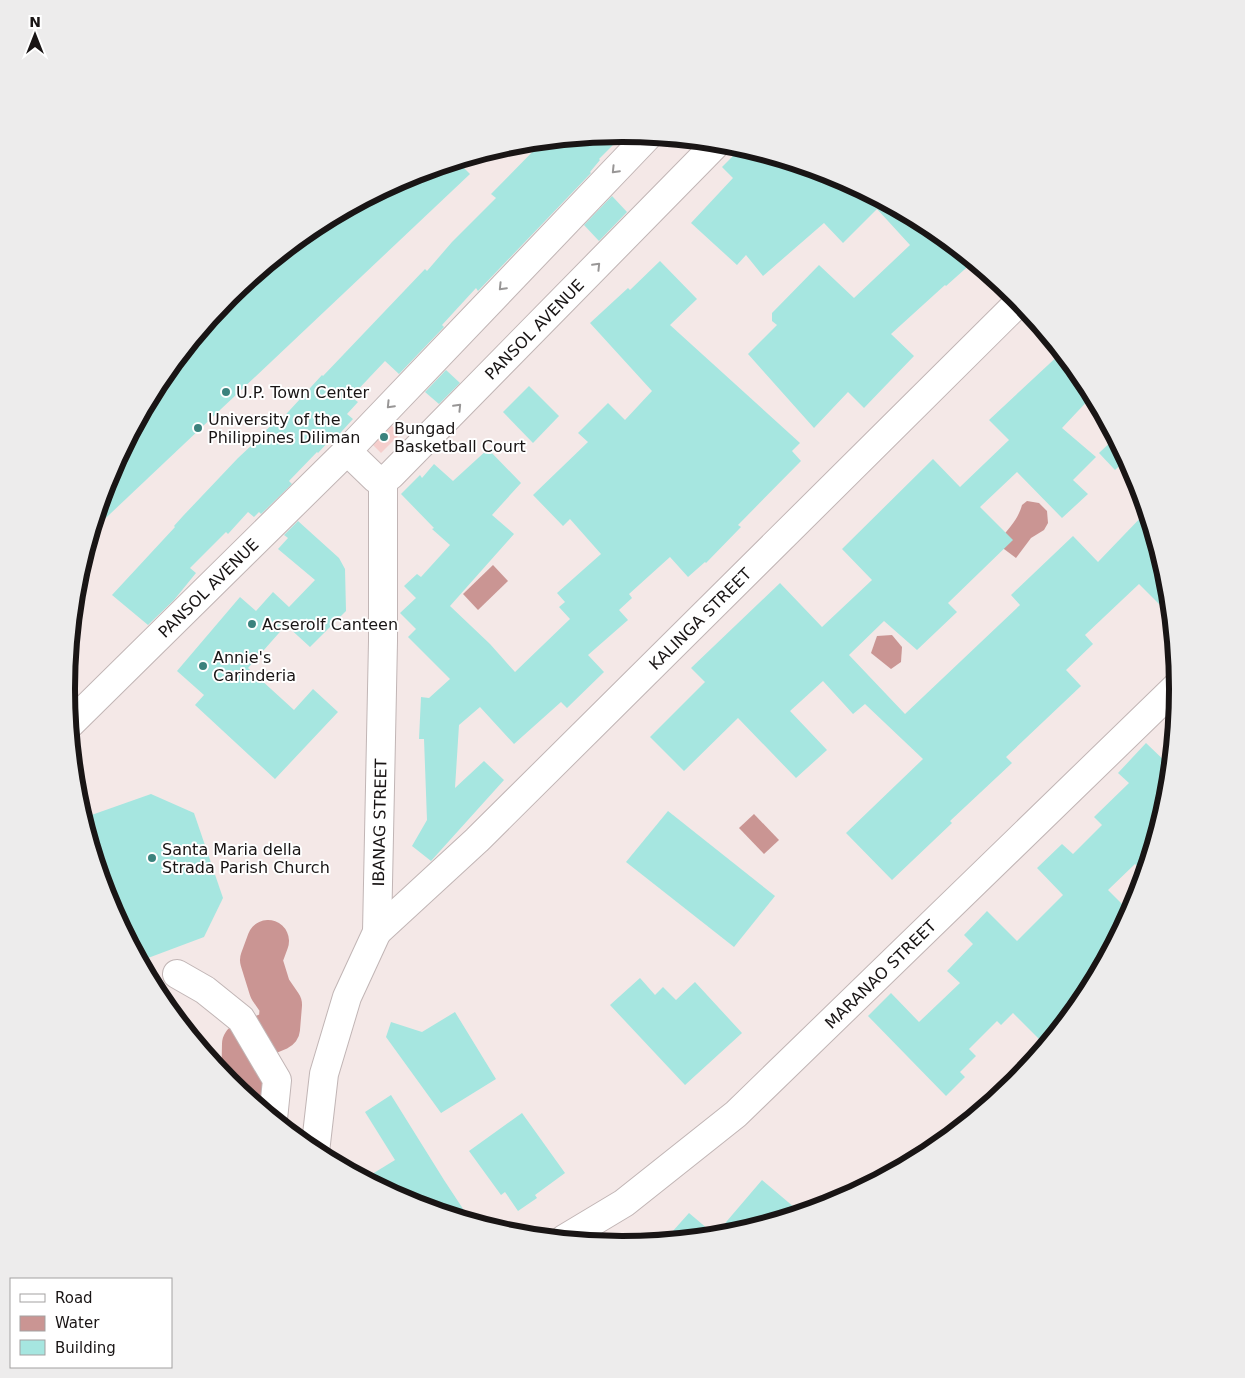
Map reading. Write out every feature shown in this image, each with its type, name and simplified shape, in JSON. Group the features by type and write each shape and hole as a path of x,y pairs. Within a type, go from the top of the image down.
{"street":[{"name":"PANSOL AVENUE","path":"76,718 347,451 642,143"},
{"name":"PANSOL AVENUE","path":"383,481 398,468 711,149"},
{"name":"KALINGA STREET","path":"376,932 477,840 1014,307"},
{"path":"347,451 376,479 383,481"},
{"name":"IBANAG STREET","path":"316,1143 324,1074 347,997 376,932 383,641 383,481"},
{"name":"MARANAO STREET","path":"573,1234 624,1204 736,1114 1170,694"},
{"path":"177,974 205,990 240,1019 277,1080 275,1111"}],"shaded area":[{"name":"Bungad Basketball Court","path":"386,420 400,434 381,453 367,439"}],"water":[{"path":"1027,501 1039,503 1047,511 1048,523 1044,530 1031,538 1016,558 996,543 1012,525 1022,505"},
{"path":"493,565 508,581 478,610 463,594"},
{"path":"892,635 902,647 901,662 891,669 871,653 877,636"},
{"path":"754,814 779,840 764,854 739,828"}],"building":[{"path":"616,142 599,159 591,173 478,291 476,288 442,325 444,327 399,374 385,361 351,397 358,402 347,414 353,419 332,442 330,440 317,452 289,481 292,484 261,514 259,512 254,517 248,512 228,534 226,532 190,568 196,573 174,600 148,625 112,595 238,458 276,420 278,423 322,375 425,269 427,271 452,242 496,198 491,194 536,149"},
{"path":"736,153 764,160 832,183 896,215 927,234 969,266 891,334 914,356 864,408 848,392 814,428 748,354 777,325 772,321 772,313 819,265 854,298 910,245 877,209 843,243 824,223 763,276 746,255 737,265 691,223 733,178 722,167"},
{"path":"462,166 470,174 101,522 117,479 148,415 188,356 235,302 262,277 318,234 380,198 413,183"},
{"path":"612,196 627,212 599,241 584,225"},
{"path":"660,261 697,299 670,325 800,443 792,451 801,461 738,525 741,527 706,563 688,577 670,557 629,594 632,598 619,610 628,620 588,655 604,672 567,708 561,702 514,744 480,707 459,725 455,788 484,761 504,780 431,861 412,846 427,820 424,739 419,739 421,697 429,698 450,679 408,637 416,629 400,613 416,598 404,586 417,574 421,577 450,545 432,529 434,528 401,494 420,475 422,478 434,464 453,481 488,449 521,483 492,515 514,534 450,606 490,644 515,672 570,619 559,607 565,602 557,593 601,554 570,519 563,526 533,495 588,442 578,433 608,403 625,420 652,391 590,323 628,288 630,290"},
{"path":"1057,356 1088,401 1062,428 1096,457 1073,480 1088,494 1062,518 1017,472 980,507 1013,540 948,603 957,612 917,650 884,621 849,655 905,714 1020,605 1011,595 1073,536 1098,562 1142,516 1151,547 1162,602 1160,605 1139,584 1085,635 1093,644 1066,670 1081,686 1006,757 1012,763 950,821 952,823 892,880 846,833 923,759 865,704 853,714 823,681 790,711 827,750 796,778 738,718 684,771 650,737 705,682 691,668 780,583 822,627 872,580 842,549 933,459 960,487 1009,440 989,420"},
{"path":"446,370 460,383 439,404 425,392"},
{"path":"529,386 559,416 533,443 503,412"},
{"path":"1111,442 1121,464 1115,470 1099,453"},
{"path":"298,521 339,558 345,569 346,611 310,647 286,625 248,668 294,710 313,689 338,712 275,779 195,705 204,695 177,671 240,597 256,611 273,592 289,607 315,580 278,549 288,538 284,535"},
{"path":"1146,743 1165,761 1151,831 1140,869 1135,864 1108,890 1125,907 1097,963 1078,993 1041,1041 1013,1013 1001,1025 997,1021 969,1049 976,1056 960,1072 965,1077 946,1096 868,1016 891,993 919,1022 960,983 947,971 973,944 964,935 987,911 1017,941 1063,895 1037,868 1062,844 1073,854 1102,825 1094,817 1129,783 1118,773"},
{"name":"Santa Maria della Strada Parish Church","path":"151,794 194,813 223,898 204,937 146,959 117,899 104,865 90,815"},
{"path":"668,811 775,896 734,947 626,862"},
{"path":"640,978 655,995 663,987 676,1000 695,982 742,1033 685,1085 610,1005"},
{"path":"455,1012 496,1079 441,1113 386,1037 391,1022 422,1032"},
{"path":"391,1095 466,1213 413,1195 371,1175 395,1160 365,1112"},
{"path":"522,1113 565,1173 535,1195 537,1198 518,1211 505,1192 501,1195 469,1151"},
{"path":"762,1180 795,1208 764,1218 722,1227"},
{"path":"689,1213 709,1230 670,1234"}],"waterway":[{"path":"242,1083 243,1044 279,1029 281,1005 270,989 261,960 268,941"}],"place":[{"name":"U.P. Town Center","path":"226,392"},
{"name":"University of the Philippines Diliman","path":"198,428"},
{"name":"Bungad Basketball Court","path":"384,437"},
{"name":"Acserolf Canteen","path":"252,624"},
{"name":"Annie's Carinderia","path":"203,666"},
{"name":"Santa Maria della Strada Parish Church","path":"152,858"}]}
